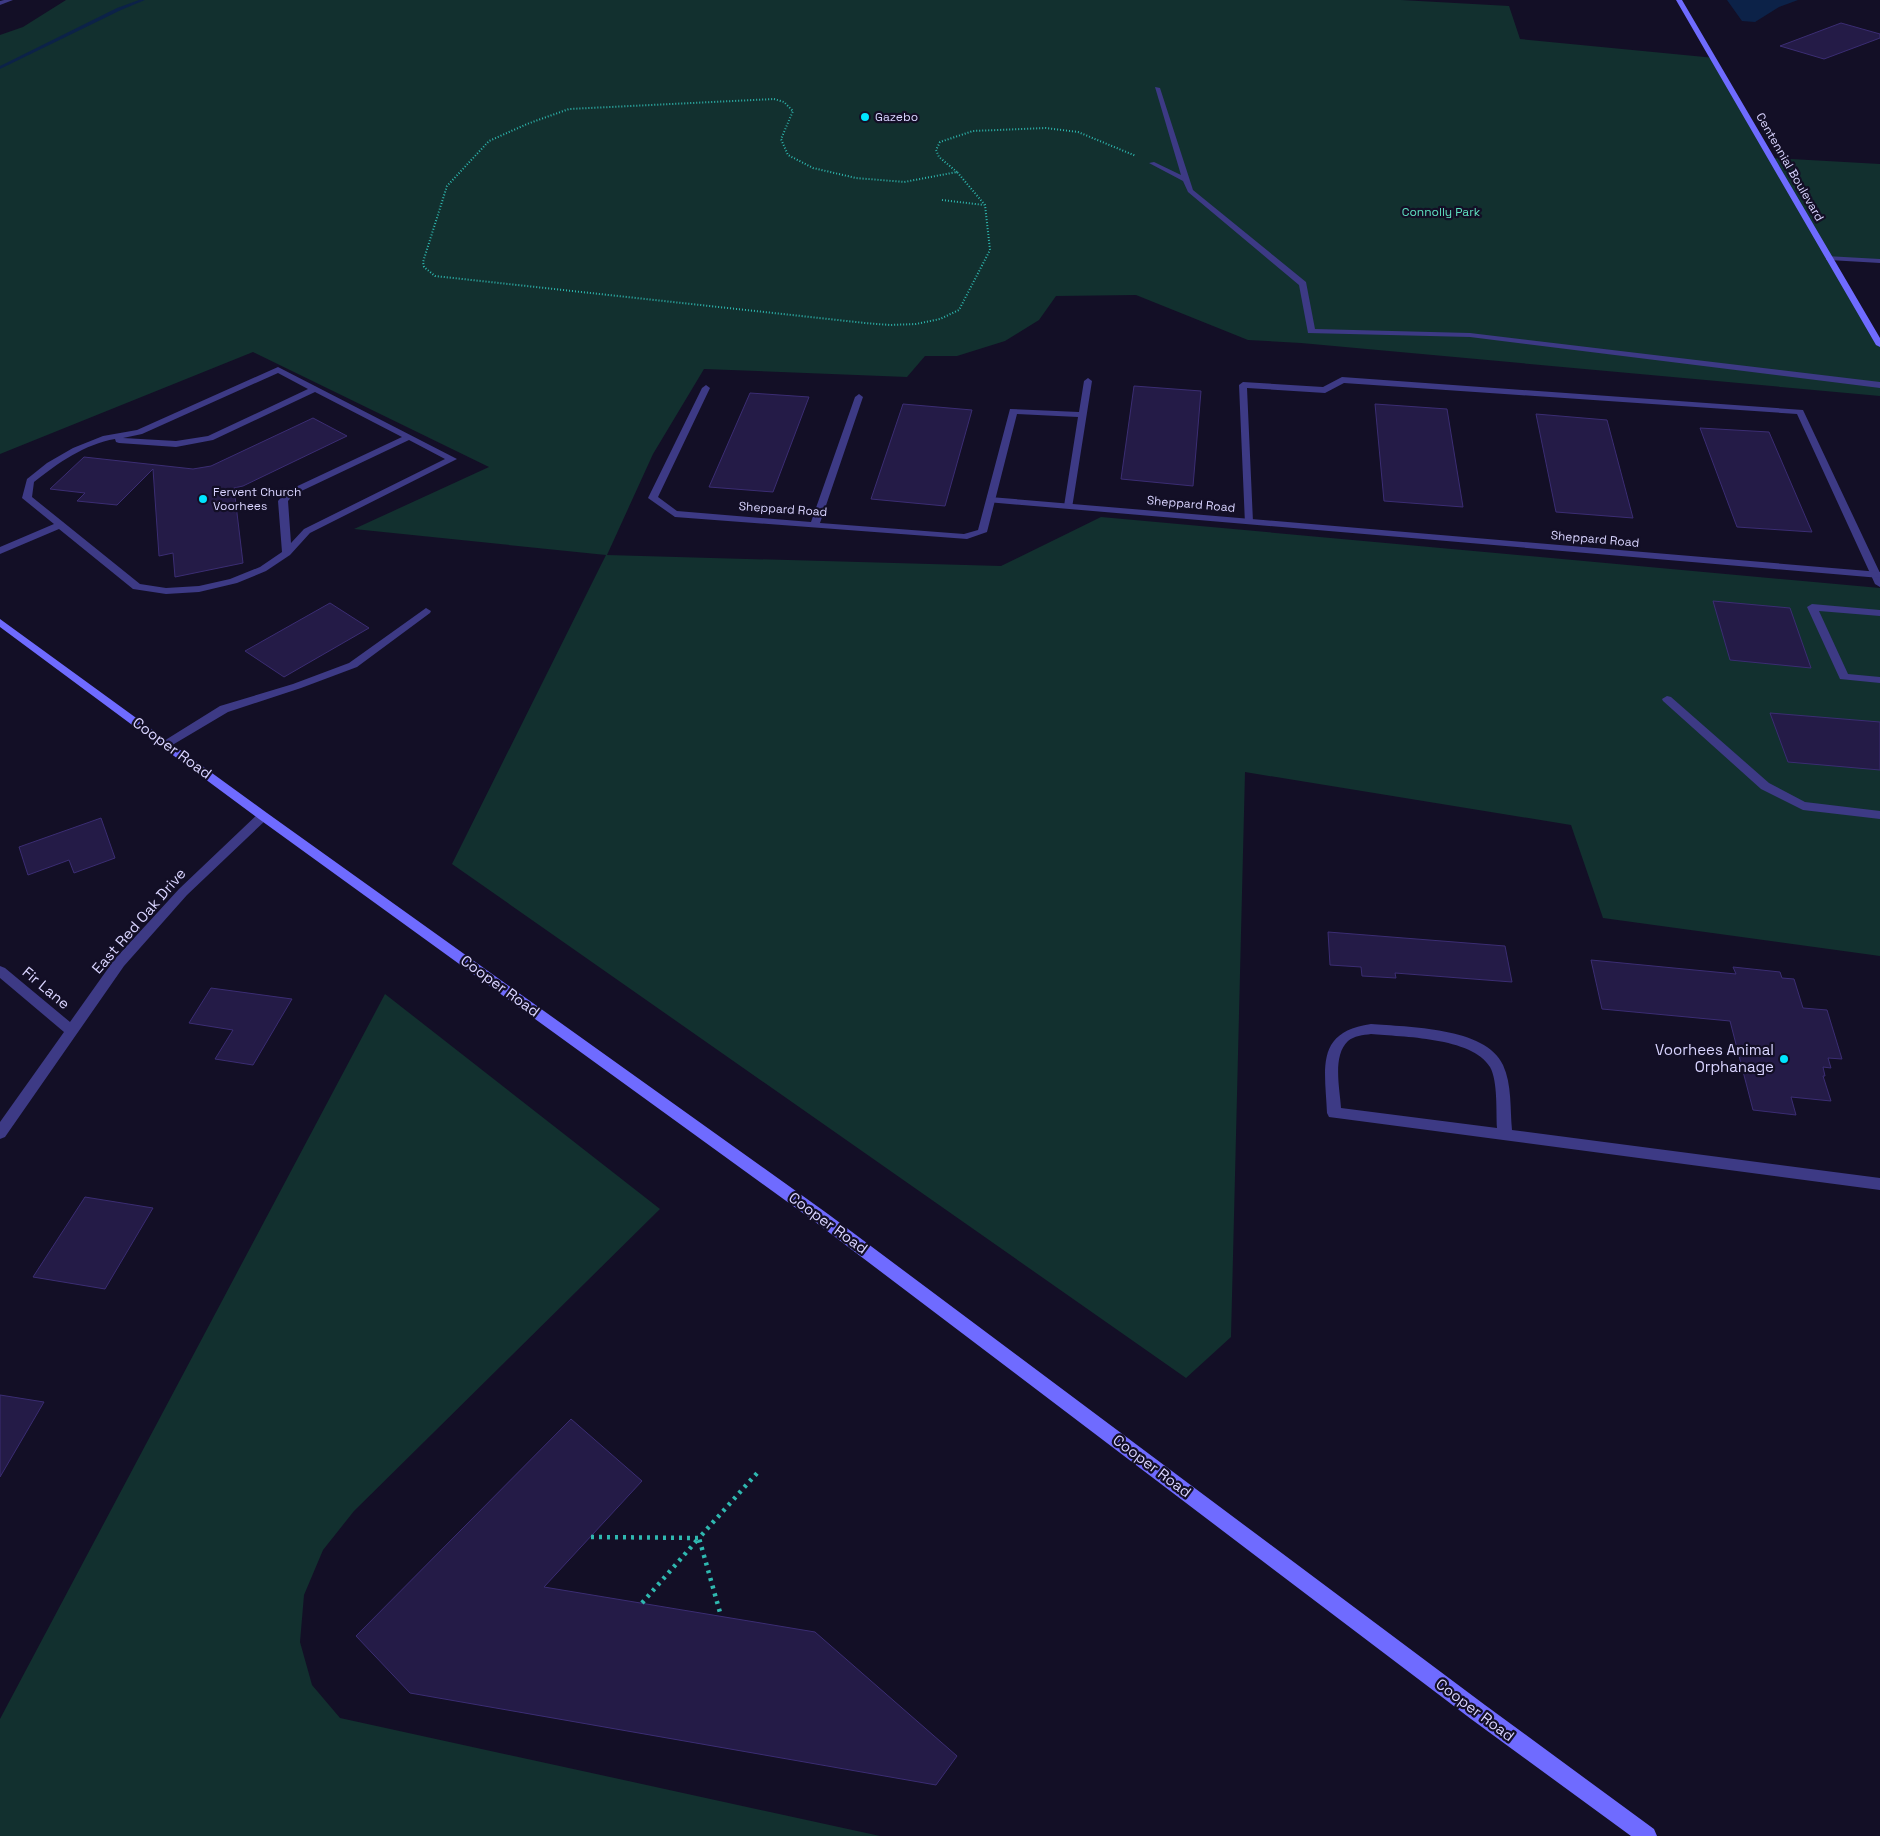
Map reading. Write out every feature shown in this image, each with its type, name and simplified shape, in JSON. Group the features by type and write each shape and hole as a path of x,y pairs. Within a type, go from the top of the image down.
{"street":[{"path":"0,3 10,0"},
{"name":"Centennial Boulevard","path":"1679,0 1880,345"},
{"path":"1157,88 1190,191 1303,284 1311,331 1470,335 1880,385"},
{"path":"1152,163 1187,180"},
{"path":"1830,258 1880,261"},
{"path":"1834,266 1880,269"},
{"path":"278,370 409,436 452,459 307,531 287,553 263,569 233,581 199,589 166,591 137,587 27,498 30,481 50,465 76,450 106,438 139,432 278,370"},
{"path":"1248,522 1244,385 1325,390 1342,380 1800,412 1879,578"},
{"path":"1069,506 1088,381"},
{"name":"Sheppard Road","path":"706,388 653,498 675,514 964,537 982,532 990,500 1879,578"},
{"path":"106,438 176,444 193,442 210,438 315,389"},
{"path":"815,524 859,397"},
{"path":"990,500 1013,411 1083,415"},
{"path":"287,553 282,505 285,497 409,436"},
{"path":"0,551 60,525"},
{"path":"1880,613 1812,607 1844,677 1880,680"},
{"path":"165,744 224,709 297,686 353,665 426,611"},
{"name":"Cooper Road","path":"0,622 263,816 823,1219 1478,1712 1647,1836"},
{"path":"1667,699 1765,786 1803,806 1880,815"},
{"name":"East Red Oak Drive","path":"0,1133 119,963 183,892 263,816"},
{"name":"Fir Lane","path":"0,971 72,1031"},
{"path":"1505,1135 1498,1069 1488,1055 1476,1046 1460,1040 1371,1029 1359,1030 1348,1034 1336,1045 1332,1055 1334,1113 1880,1184"}],"path":[{"path":"957,172 904,182 856,178 813,168 788,155 781,140 793,111 784,102 774,99 569,109 527,124 489,141 447,186 423,262 424,267 435,276 890,326 916,324 940,319 959,310 990,250 985,205 957,172 939,157 936,150 940,142 973,131 1046,128 1078,132 1152,163"},
{"path":"942,200 985,205"},
{"path":"642,1603 758,1472"},
{"path":"591,1537 699,1538"},
{"path":"699,1538 721,1616"}],"green space":[{"name":"Connolly Park","path":"66,0 1401,0 1509,6 1520,39 1715,58 1772,158 1880,164 1880,261 1830,258 1880,345 1880,396 1301,343 1248,340 1136,295 1056,296 1039,320 1005,341 957,356 925,356 907,377 704,369 653,454 607,555 1001,566 1101,517 1880,588 1880,956 1603,918 1571,825 1245,772 1231,1337 1186,1378 452,864 606,555 354,529 489,467 253,352 0,454 0,35 23,27"},
{"path":"385,994 660,1209 354,1511 323,1550 304,1595 300,1642 312,1685 340,1718 880,1836 0,1836 0,1719"}],"water":[{"path":"1727,0 1798,0 1779,7 1755,22 1742,21"}],"building":[{"path":"1841,23 1880,34 1880,38 1824,59 1780,46"},
{"path":"1134,386 1201,391 1193,486 1121,479"},
{"path":"750,393 809,397 773,492 709,487"},
{"path":"903,404 972,410 945,506 871,499"},
{"path":"1375,404 1447,409 1463,507 1384,501"},
{"path":"1536,414 1607,420 1633,518 1556,512"},
{"name":"Fervent Church Voorhees","path":"313,418 347,436 243,486 234,488 243,563 175,577 173,553 159,556 153,469 117,505 77,501 85,493 50,489 84,457 193,469 211,466"},
{"path":"1700,428 1769,432 1812,532 1737,527"},
{"path":"1713,601 1790,608 1811,668 1730,660"},
{"path":"330,603 369,628 284,677 245,651"},
{"path":"1770,713 1880,722 1880,770 1788,762"},
{"path":"101,818 115,858 74,873 69,860 28,875 19,847"},
{"path":"1328,932 1505,946 1512,982 1395,973 1396,978 1362,976 1361,967 1330,965"},
{"path":"1591,960 1736,974 1733,967 1780,972 1782,978 1794,979 1803,1008 1827,1010 1842,1059 1828,1058 1831,1068 1823,1067 1825,1076 1823,1076 1831,1101 1791,1097 1796,1115 1753,1110 1730,1021 1602,1009"},
{"path":"211,988 292,999 253,1065 215,1059 233,1030 189,1023"},
{"path":"85,1197 153,1208 105,1289 33,1277"},
{"path":"0,1395 44,1402 0,1477"},
{"path":"571,1419 642,1481 544,1587 815,1632 957,1756 936,1785 410,1693 356,1636"}],"waterway":[{"path":"0,68 119,9 143,0"}],"place":[{"name":"Gazebo","path":"865,117"},
{"name":"Fervent Church Voorhees","path":"203,499"},
{"name":"Voorhees Animal Orphanage","path":"1784,1059"}]}
